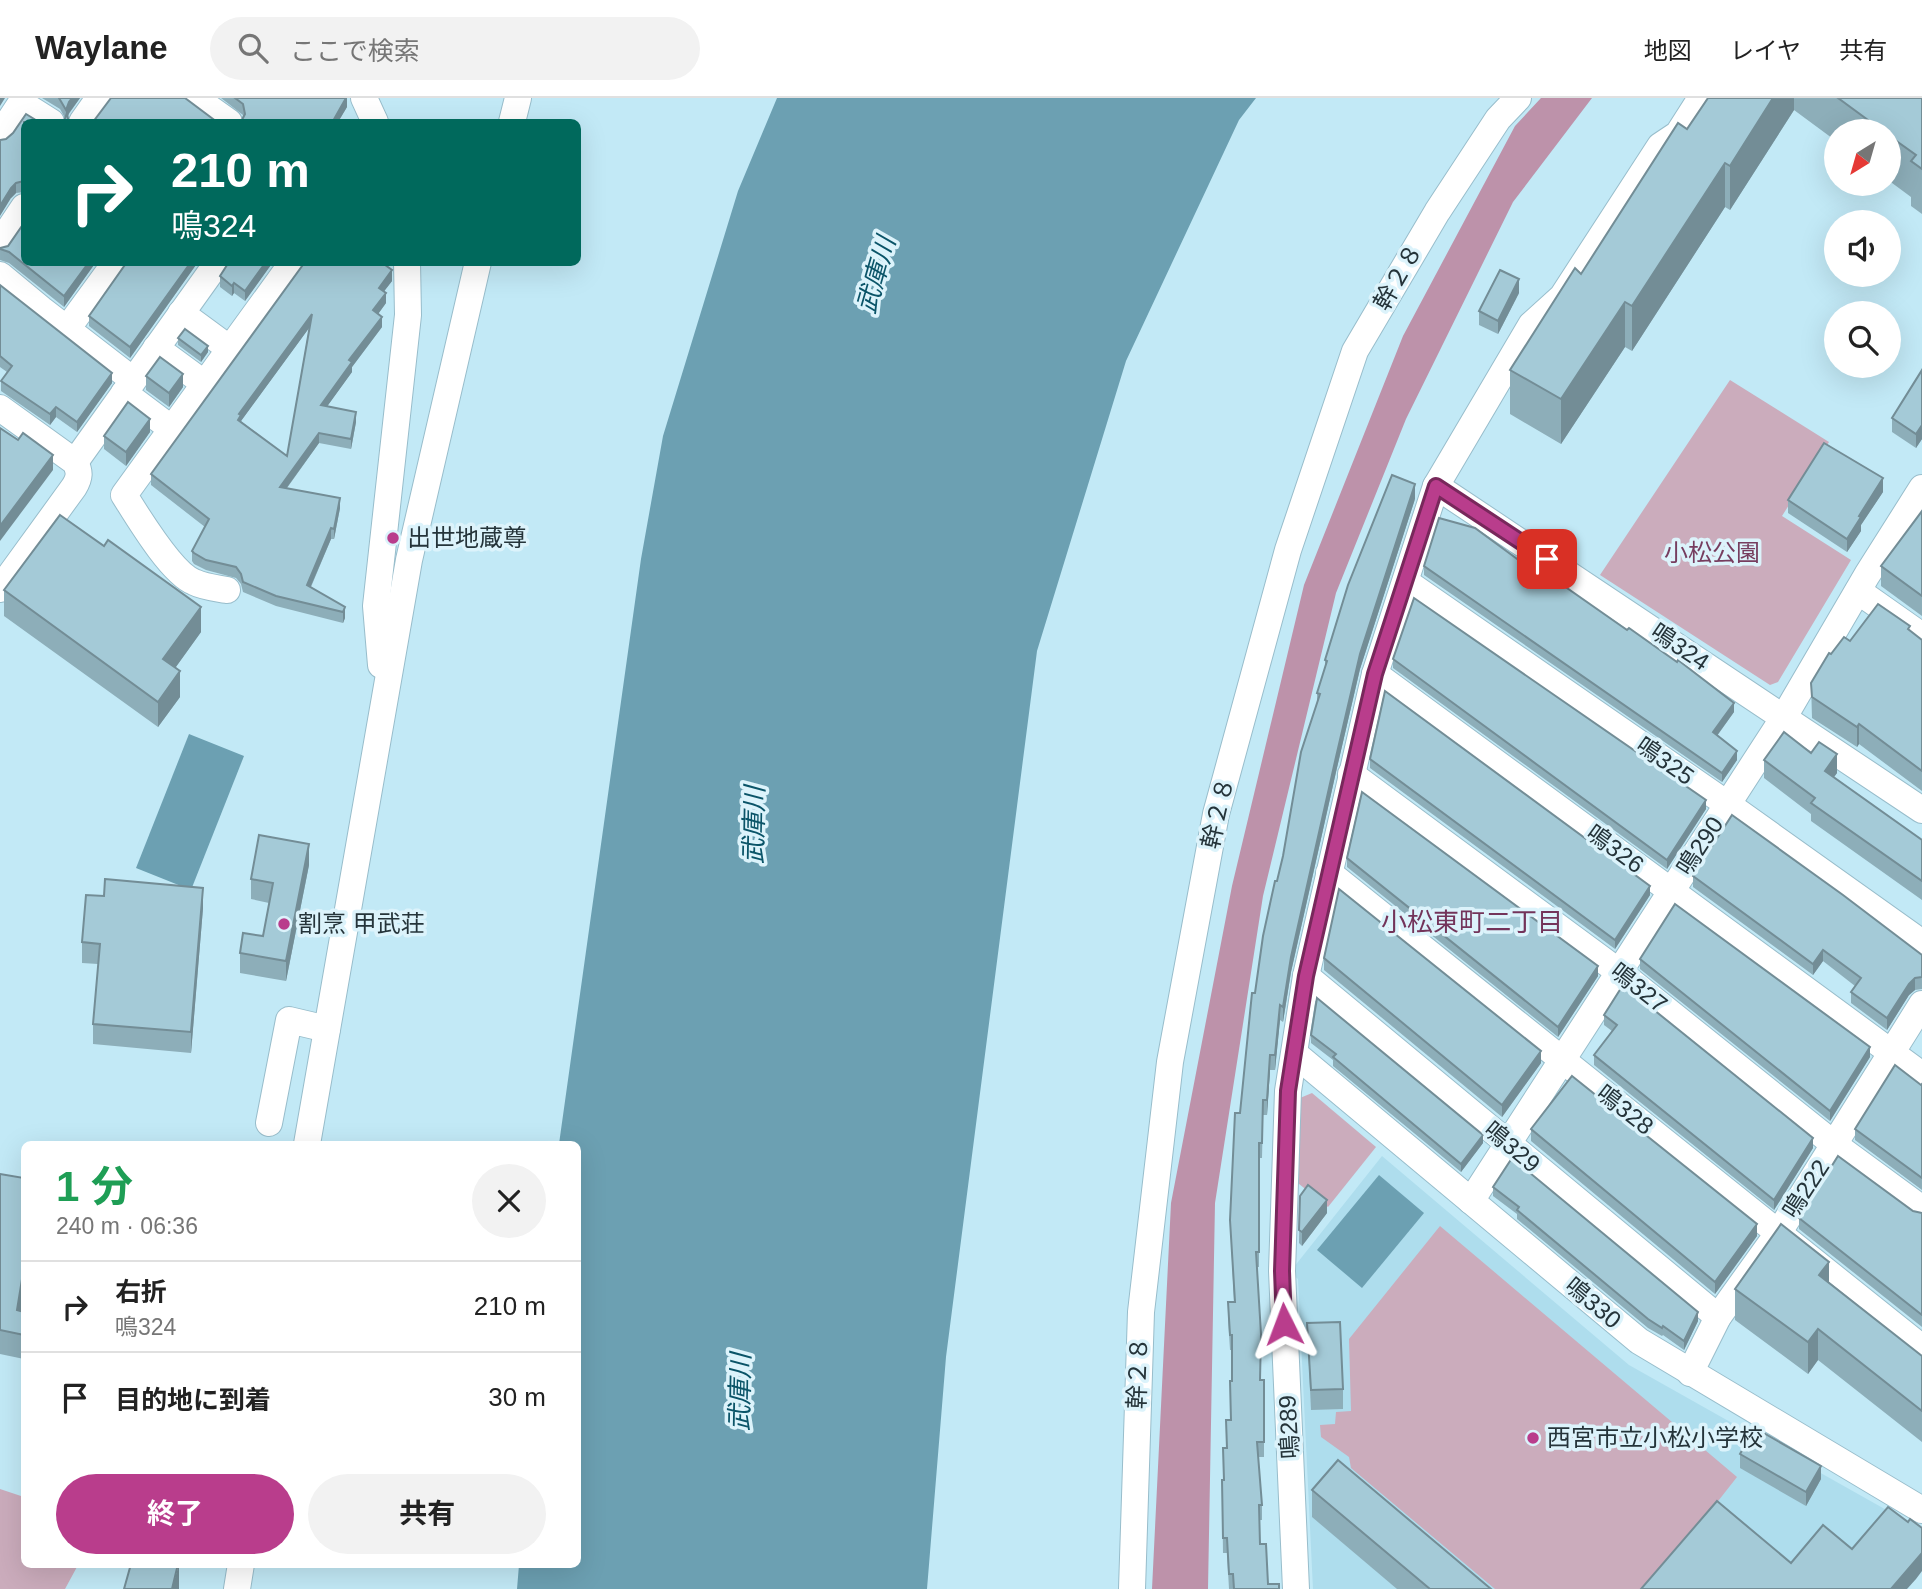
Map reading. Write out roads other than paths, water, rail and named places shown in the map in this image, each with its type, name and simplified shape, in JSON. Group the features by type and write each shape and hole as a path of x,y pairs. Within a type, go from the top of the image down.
{"street":[{"path":"84,119 99,98"},
{"path":"195,98 221,119"},
{"path":"364,98 374,119"},
{"path":"513,119 518,98"},
{"name":"幹２８","path":"1132,1589 1141,1312 1170,1062 1216,814 1288,551 1355,351 1437,212 1498,120 1518,98"},
{"name":"鳴289","path":"1296,1589 1282,1271 1288,1091 1306,976 1375,674 1436,486 1531,324 1562,297 1660,146 1678,134 1701,98"},
{"path":"0,135 21,103 46,119"},
{"path":"0,243 21,212"},
{"path":"67,330 113,266"},
{"path":"75,462 215,266"},
{"path":"227,590 192,582 184,576 162,550 124,495 289,266"},
{"path":"389,671 381,669 376,606 408,315 407,266"},
{"path":"308,1141 409,560 477,266"},
{"path":"0,275 67,330 172,429"},
{"path":"181,313 230,349"},
{"path":"156,348 205,384"},
{"path":"0,408 75,462 80,470 79,479 4,574"},
{"name":"鳴324","path":"1436,486 1922,810"},
{"name":"鳴290","path":"1472,1201 1784,717 1922,488"},
{"name":"鳴325","path":"1406,582 1727,804 1922,943"},
{"path":"1858,591 1922,636"},
{"name":"鳴326","path":"1375,674 1922,1075"},
{"name":"鳴327","path":"1351,774 1619,972 1835,1145 1922,1209"},
{"name":"鳴328","path":"1329,873 1922,1348"},
{"name":"鳴329","path":"1306,976 1718,1317"},
{"name":"鳴222","path":"1690,1373 1718,1317 1779,1232 1922,1004"},
{"path":"269,1123 289,1020 327,1030"},
{"name":"鳴330","path":"1295,1054 1639,1341 1922,1510"},
{"path":"237,1589 240,1568"}],"water":[{"name":"武庫川","path":"777,98 1256,98 1239,120 1126,361 1037,651 946,1357 927,1589 517,1589 519,1568 581,1568 581,1141 559,1141 641,559 663,436 738,191"},
{"path":"189,734 244,756 191,890 136,868"},
{"path":"1379,1175 1424,1213 1362,1288 1317,1250"}],"place":[{"name":"出世地蔵尊","path":"393,538"},
{"name":"割烹 甲武荘","path":"284,924"},
{"name":"西宮市立小松小学校","path":"1533,1438"}],"district":[{"name":"小松東町二丁目","path":"1472,922"}],"park label":[{"name":"小松公園","path":"1712,553"}]}
